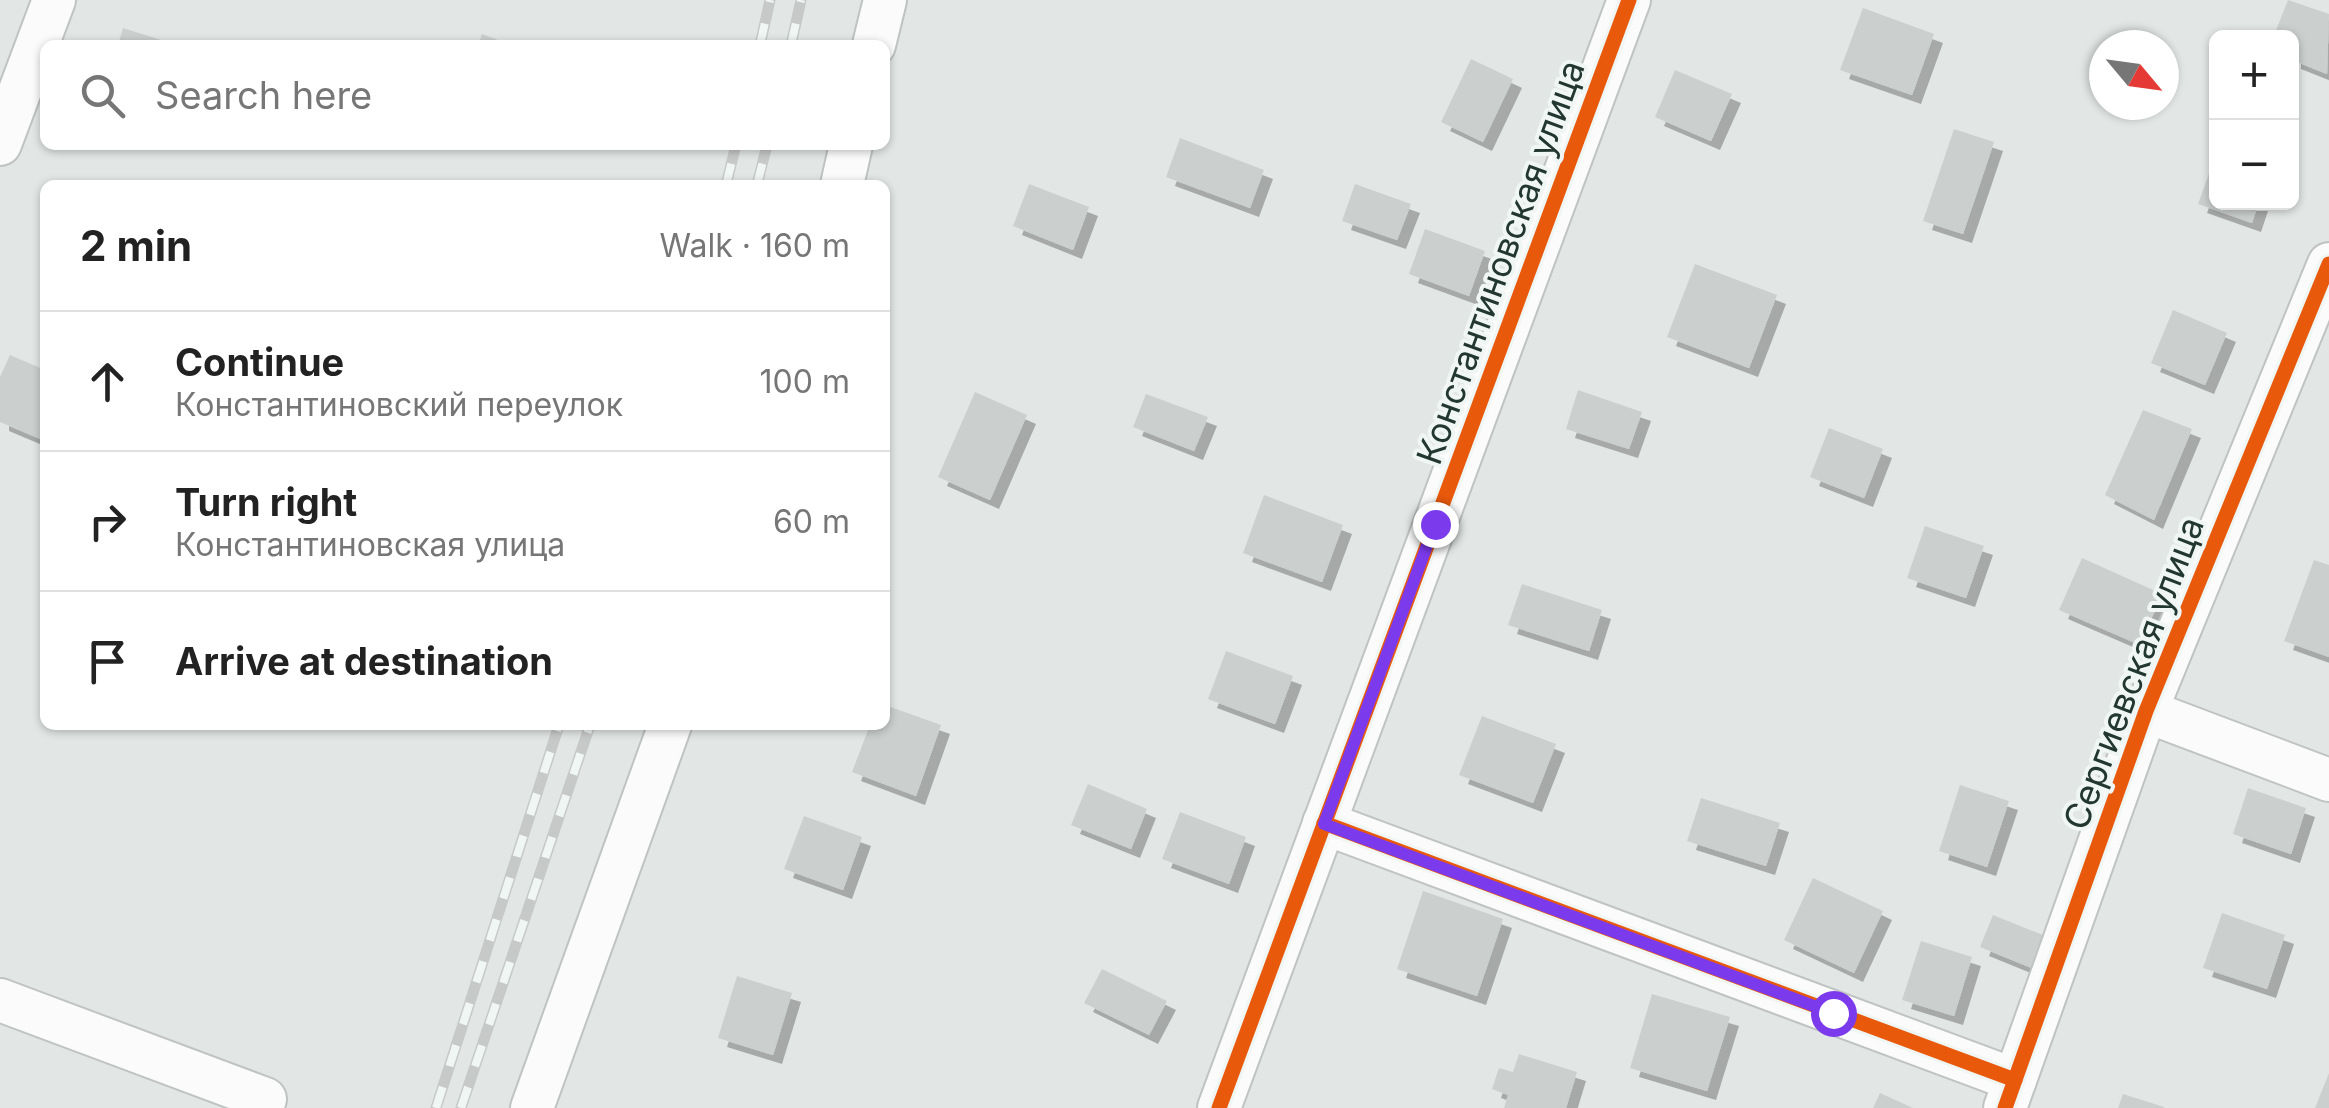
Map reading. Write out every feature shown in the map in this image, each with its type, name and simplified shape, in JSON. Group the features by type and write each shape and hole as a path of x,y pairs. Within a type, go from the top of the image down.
{"street":[{"path":"0,144 54,0"},
{"path":"875,40 885,0"},
{"name":"Константиновская улица","path":"1219,1108 1629,0"},
{"path":"843,180 850,150"},
{"name":"Сергиевская улица","path":"2010,1094 2146,711 2329,264"},
{"path":"2146,711 2329,780"},
{"path":"532,1108 668,730"},
{"path":"1324,824 2010,1094"},
{"path":"0,1000 264,1103"}],"building":[{"path":"2288,0 2329,14 2327,74 2299,63 2299,30 2276,30"},
{"path":"1863,8 1934,34 1912,95 1840,70"},
{"path":"123,28 161,40 119,40"},
{"path":"1471,59 1513,79 1483,142 1441,122"},
{"path":"1675,70 1732,94 1711,141 1655,117"},
{"path":"1954,129 1994,142 1963,234 1923,221"},
{"path":"1180,138 1264,170 1250,208 1166,177"},
{"path":"2209,173 2209,208 2198,204"},
{"path":"1029,184 1089,207 1073,250 1013,226"},
{"path":"1355,184 1411,204 1397,240 1342,221"},
{"path":"2215,210 2256,210 2252,223"},
{"path":"1425,229 1485,251 1469,296 1409,274"},
{"path":"1695,264 1777,295 1749,368 1667,337"},
{"path":"2173,310 2227,333 2205,385 2151,363"},
{"path":"10,355 40,368 40,439 0,422 0,377"},
{"path":"1578,390 1642,412 1629,449 1566,429"},
{"path":"975,392 1027,415 990,500 938,477"},
{"path":"1146,394 1208,417 1194,451 1133,427"},
{"path":"2143,410 2192,429 2154,520 2105,495"},
{"path":"1829,428 1883,449 1864,498 1810,477"},
{"path":"1264,495 1343,525 1322,582 1243,553"},
{"path":"1925,526 1984,546 1966,598 1907,578"},
{"path":"2082,558 2162,594 2140,645 2059,610"},
{"path":"2314,560 2329,565 2329,657 2284,641"},
{"path":"1522,584 1602,610 1589,651 1508,625"},
{"path":"1226,651 1293,676 1275,724 1208,699"},
{"path":"890,707 941,725 916,796 852,772 868,730 890,730"},
{"path":"1482,716 1556,744 1533,803 1459,775"},
{"path":"1088,784 1147,809 1131,849 1071,825"},
{"path":"1960,785 2009,801 1987,867 1939,851"},
{"path":"2248,788 2306,808 2291,854 2233,834"},
{"path":"1701,798 1780,823 1766,866 1687,841"},
{"path":"1180,812 1246,837 1229,884 1162,859"},
{"path":"804,816 862,837 843,890 784,869"},
{"path":"1813,878 1883,911 1854,973 1784,940"},
{"path":"1423,891 1503,919 1477,996 1397,969"},
{"path":"2222,913 2285,935 2267,989 2203,968"},
{"path":"1993,915 2048,937 2034,969 1980,947"},
{"path":"1921,941 1972,957 1954,1016 1902,1000"},
{"path":"1102,969 1167,1001 1149,1035 1084,1003"},
{"path":"737,976 792,993 773,1055 718,1038"},
{"path":"1652,994 1730,1017 1707,1091 1630,1068"},
{"path":"1519,1054 1577,1072 1566,1108 1504,1108 1508,1095 1492,1089 1499,1068 1513,1072"},
{"path":"2329,1073 2329,1108 2315,1108"},
{"path":"1880,1093 1913,1108 1873,1108"},
{"path":"2123,1094 2164,1107 2164,1108 2118,1108"}],"railway":[{"path":"761,40 770,0"},
{"path":"792,40 801,0"},
{"path":"727,180 735,150"},
{"path":"758,180 766,150"},
{"path":"436,1108 557,730"},
{"path":"461,1108 588,730"}],"cycle path":[{"path":"1219,1108 1629,0"},
{"path":"2005,1108 2146,711 2329,264"},
{"path":"1324,823 2015,1080"}],"route":[{"path":"1435,524 1324,824 1833,1013"}]}
